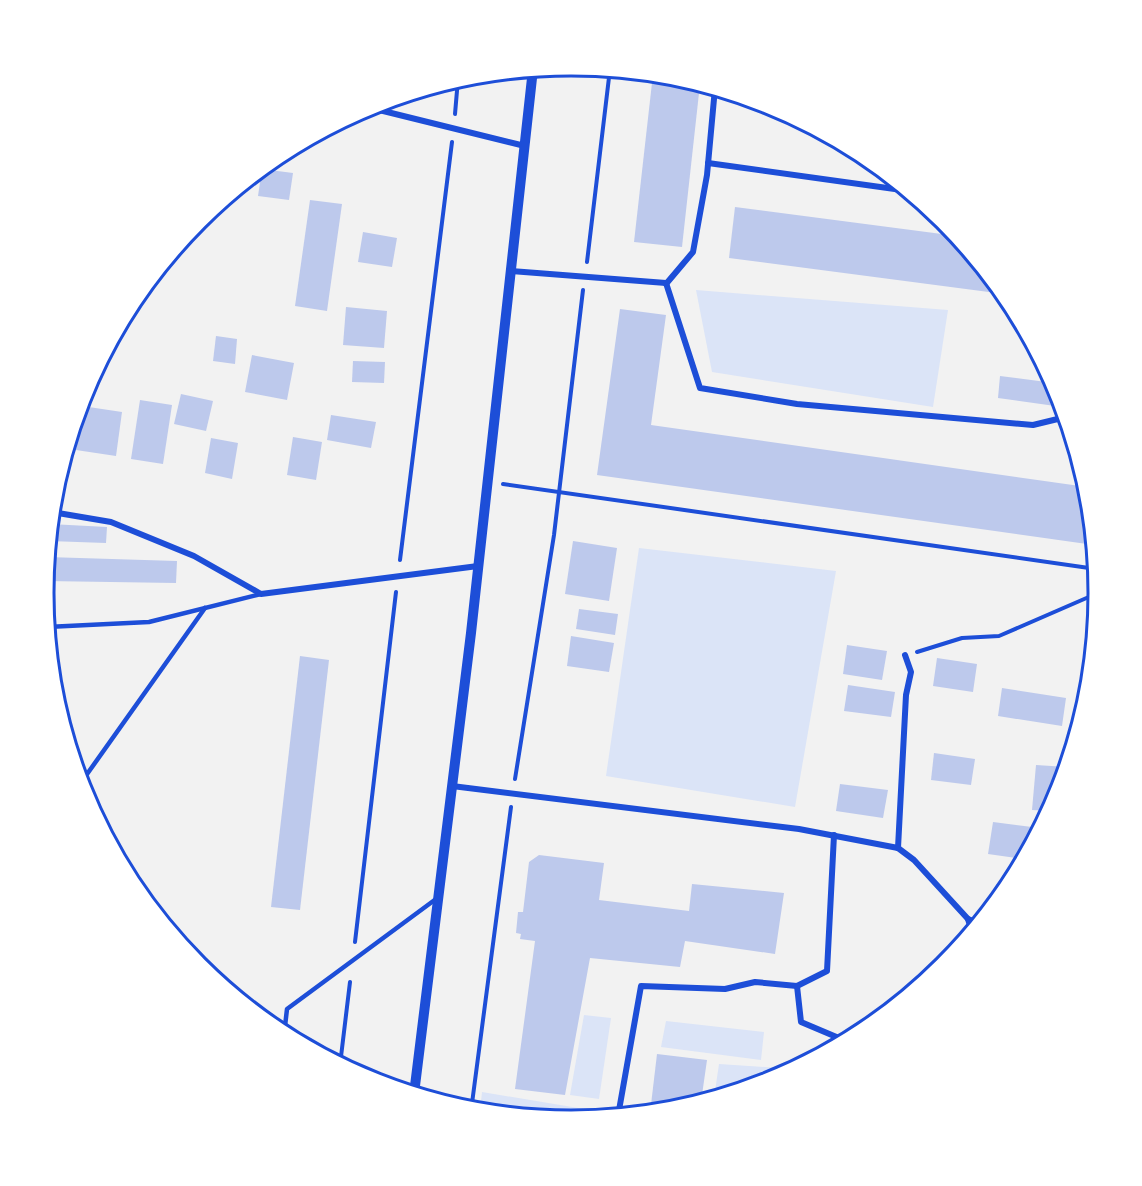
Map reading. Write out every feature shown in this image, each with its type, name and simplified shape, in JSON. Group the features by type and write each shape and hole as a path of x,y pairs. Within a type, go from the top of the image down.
{"street":[{"path":"415,1086 488,482 532,77"},
{"path":"666,284 693,252 708,163 714,97"},
{"path":"383,111 525,146"},
{"path":"708,163 893,189"},
{"path":"511,271 666,284"},
{"path":"666,284 700,388 797,404 1033,425 1058,419"},
{"path":"60,514 111,522 194,556 261,594 478,566"},
{"path":"898,848 906,695 911,672 905,655"},
{"path":"452,786 799,829 898,848 914,860 969,923"},
{"path":"619,1108 641,986 725,989 755,982 797,986 827,971 834,836"},
{"path":"797,986 801,1022 836,1037"}],"lane":[{"path":"55,627 149,622 261,594"},
{"path":"87,774 206,608"},
{"path":"285,1024 287,1008 438,897"}],"path":[{"path":"472,1100 513,794 559,492 609,77"},
{"path":"488,482 1087,568"},
{"path":"905,655 962,638 999,636 1088,597"}],"shaded area":[{"path":"696,290 948,310 933,407 712,372"},
{"path":"639,548 836,571 795,807 606,776"},
{"path":"584,1015 611,1018 599,1099 570,1095"},
{"path":"666,1021 764,1032 761,1060 661,1047"},
{"path":"719,1064 776,1068 737,1083 715,1089"},
{"path":"482,1092 587,1110 537,1109 481,1102"}],"building":[{"path":"652,82 699,93 682,247 634,242"},
{"path":"274,170 293,173 289,200 258,196 260,180"},
{"path":"310,200 342,204 327,311 295,306"},
{"path":"735,207 944,234 991,292 729,258"},
{"path":"363,232 397,238 392,267 358,262"},
{"path":"346,307 387,311 384,348 343,345"},
{"path":"620,309 666,315 651,425 1076,485 1086,544 597,475"},
{"path":"216,336 237,339 235,364 213,361"},
{"path":"252,355 294,363 287,400 245,392"},
{"path":"353,361 385,362 384,383 352,382"},
{"path":"1000,376 1043,382 1053,406 998,398"},
{"path":"181,394 213,401 206,431 174,424"},
{"path":"140,400 172,405 163,464 131,459"},
{"path":"89,407 122,412 116,456 76,450"},
{"path":"331,415 376,422 371,448 327,440"},
{"path":"293,437 322,442 316,480 287,475"},
{"path":"211,438 238,443 232,479 205,473"},
{"path":"58,524 107,527 106,543 57,541"},
{"path":"573,541 617,548 609,601 565,594"},
{"path":"55,557 177,561 176,583 54,581"},
{"path":"579,609 618,614 615,635 576,629"},
{"path":"571,636 614,643 609,672 567,666"},
{"path":"847,645 887,651 882,680 843,674"},
{"path":"300,656 329,660 300,910 271,907"},
{"path":"937,658 977,664 973,692 933,686"},
{"path":"848,685 895,692 891,717 844,711"},
{"path":"1002,688 1066,698 1062,726 998,716"},
{"path":"934,753 975,759 971,785 931,780"},
{"path":"1036,765 1058,766 1040,810 1032,810"},
{"path":"840,784 888,790 883,818 836,811"},
{"path":"993,822 1032,827 1015,858 988,854"},
{"path":"539,855 604,863 599,900 689,911 692,884 784,893 775,954 685,941 680,967 590,958 565,1095 515,1089 535,941 520,939 521,934 516,933 518,912 523,912 529,862"},
{"path":"657,1054 707,1060 702,1093 651,1104"}]}
